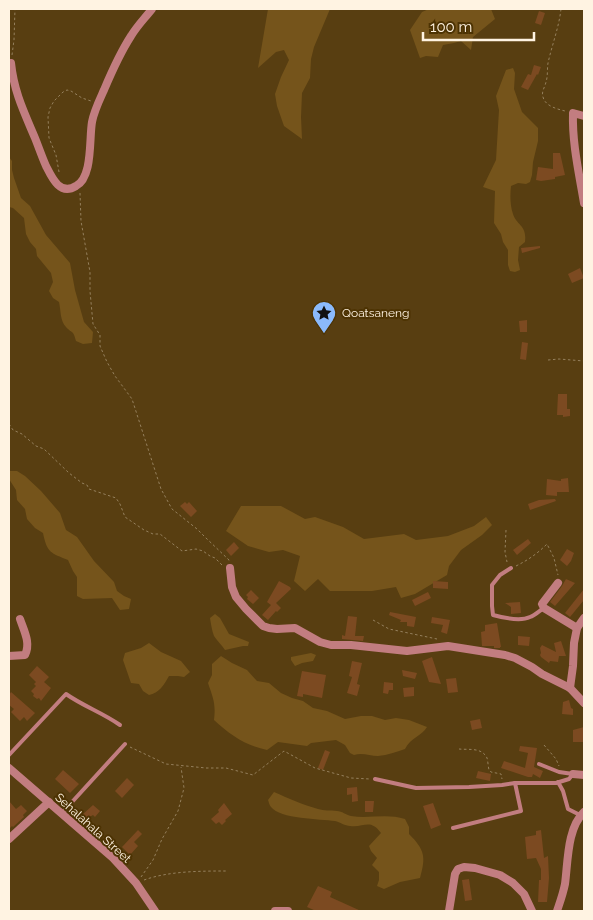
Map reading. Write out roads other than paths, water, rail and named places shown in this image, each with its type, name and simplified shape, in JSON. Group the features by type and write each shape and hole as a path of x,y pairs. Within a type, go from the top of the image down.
{"street":[{"path":"11,63 13,80 23,110 53,181 61,188 68,189 77,186 84,179 88,168 94,113 115,64 132,35 152,9"},
{"path":"584,116 573,113 578,168 584,203"},
{"path":"230,568 232,587 236,597 263,626 277,629 295,628 320,642 331,644 408,651 445,646 491,652 514,658 570,688 584,704"},
{"path":"558,583 542,604 544,608 577,628"},
{"path":"570,688 574,643 577,628 584,618"},
{"path":"9,656 25,655 28,649 20,619"},
{"name":"Sehalahala Street","path":"9,768 113,858 136,884 154,911"},
{"path":"574,774 584,775"},
{"path":"9,840 48,802"},
{"path":"557,911 565,885 573,831 582,814"},
{"path":"449,911 455,874 458,869 464,867 500,875 513,882 524,894 532,911"},
{"path":"275,911 288,911"}],"lane":[{"path":"511,568 500,575 492,585 494,615 521,619 528,618 544,608"},
{"path":"9,755 66,694 120,725"},
{"path":"62,813 125,744"},
{"path":"539,764 559,772 574,774"},
{"path":"375,779 416,788 469,787 558,782 569,779 574,774"},
{"path":"558,782 564,791 568,809 582,814"},
{"path":"452,828 521,811 515,783"}],"place":[{"name":"Qoatsaneng","path":"324,334"}]}
